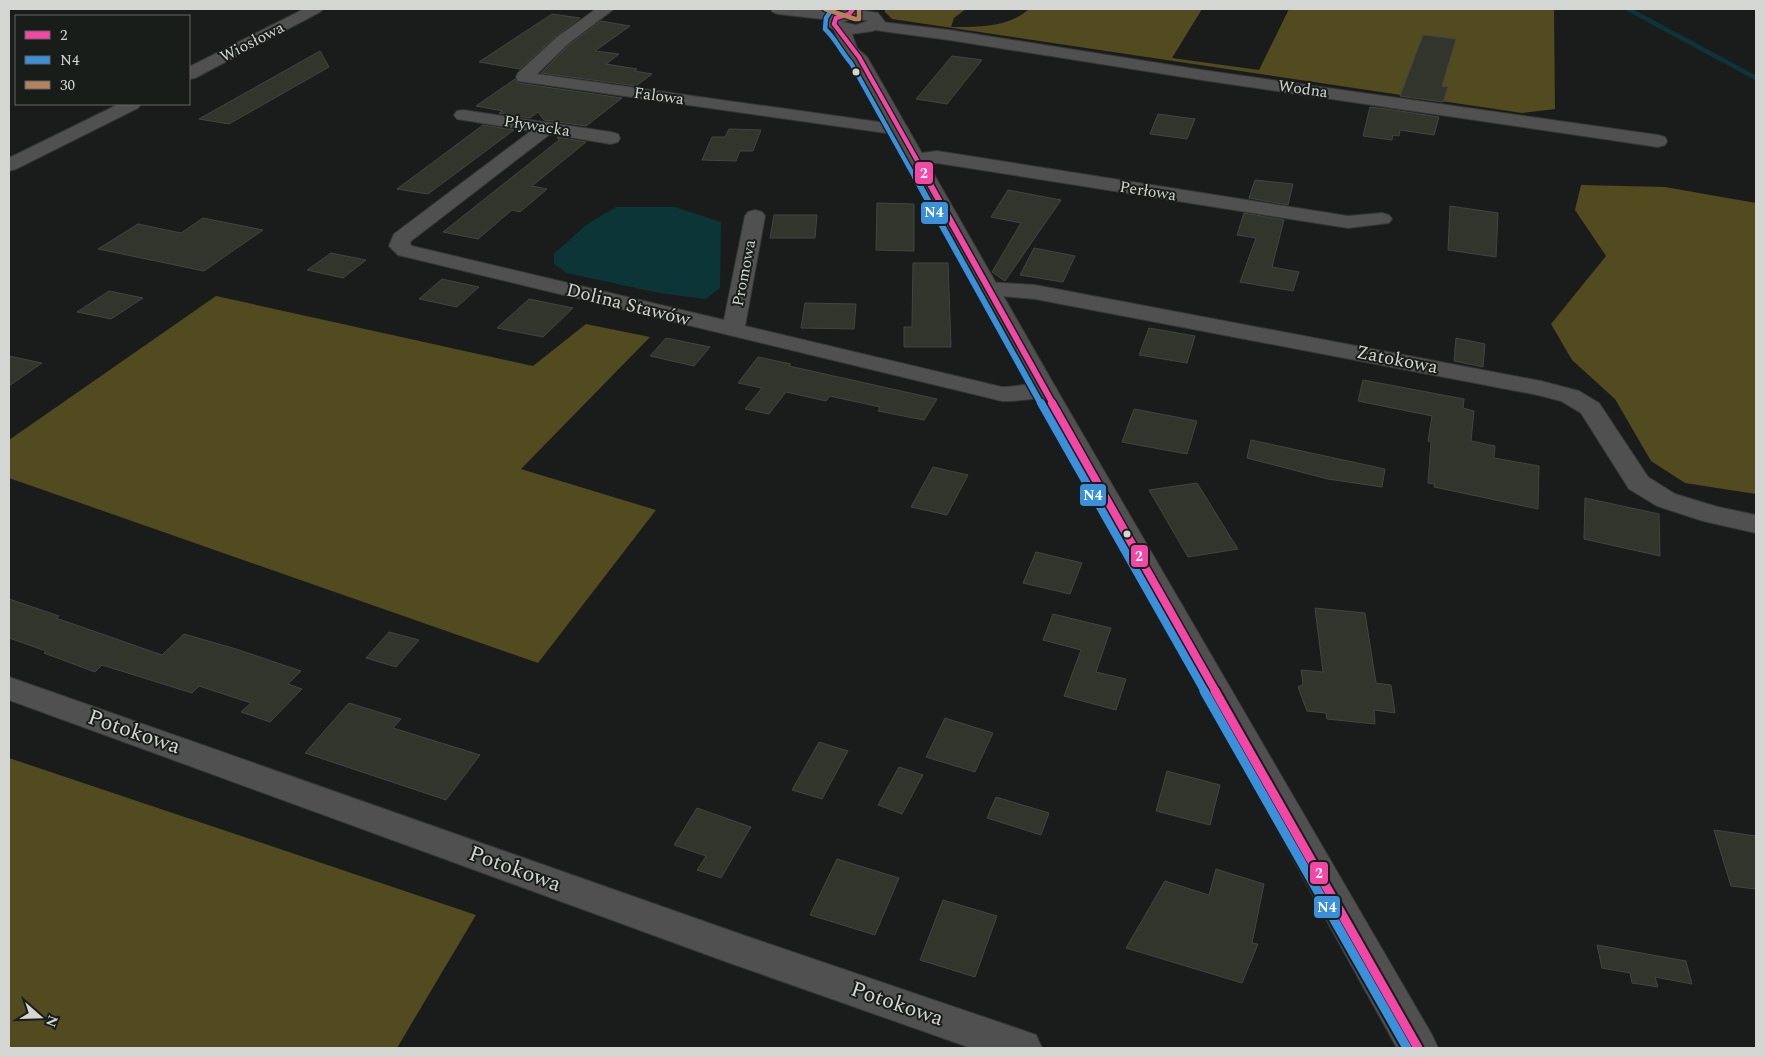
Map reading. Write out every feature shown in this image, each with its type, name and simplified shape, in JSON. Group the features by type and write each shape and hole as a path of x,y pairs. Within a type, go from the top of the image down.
{"street":[{"name":"Wiosłowa","path":"190,73 315,9"},
{"name":"Falowa","path":"606,9 563,40 524,77 900,130"},
{"name":"Wodna","path":"779,9 870,20 949,35 1183,72 1658,141"},
{"path":"843,17 850,51 859,57 1045,390 1418,1048"},
{"path":"859,57 861,51 859,33 870,20"},
{"path":"9,165 130,105"},
{"name":"Pływacka","path":"463,114 611,138"},
{"name":"Dolina Stawów","path":"546,128 401,238 399,246 405,251 1002,394 1020,394 1045,390"},
{"name":"Perłowa","path":"915,159 937,157 1340,221 1382,219"},
{"name":"Promowa","path":"733,330 755,216"},
{"name":"Zatokowa","path":"988,288 1035,292 1541,388 1570,396 1590,408 1638,483 1666,500 1713,515 1756,524"},
{"name":"Potokowa","path":"9,688 713,940 1022,1048"}],"shaded area":[{"path":"885,9 966,9 954,18 951,27 961,27 1002,23 1012,20 1029,9 1202,9 1172,58 1259,70 1289,9 1554,9 1555,109 1522,113 892,19 885,12"},
{"path":"1581,185 1665,187 1756,203 1756,494 1685,483 1651,461 1615,399 1572,360 1551,324 1606,256 1575,210"},
{"path":"216,296 533,366 586,324 650,337 521,469 656,510 538,663 9,478 9,440"},
{"path":"9,758 476,915 397,1048 9,1048"}],"water":[{"path":"616,207 675,207 721,222 720,288 706,299 659,293 567,273 554,264 554,254 586,225"}],"building":[{"path":"552,14 580,18 556,36 520,69 479,62"},
{"path":"601,21 630,26 595,51 619,54 606,64 637,69 634,71 652,74 636,86 541,73 570,44"},
{"path":"1423,35 1456,39 1442,86 1448,87 1443,102 1400,96"},
{"path":"320,51 329,67 229,124 199,119"},
{"path":"952,56 982,60 947,104 916,99"},
{"path":"515,79 518,83 622,98 586,126 544,120 538,112 530,118 499,113 503,111 476,106"},
{"path":"1370,107 1439,117 1434,135 1400,130 1399,136 1393,135 1392,140 1363,136"},
{"path":"1158,114 1195,119 1187,139 1150,134"},
{"path":"483,125 514,130 428,194 397,189"},
{"path":"729,129 761,130 753,151 740,151 736,161 702,160 712,137 725,137"},
{"path":"557,137 586,142 532,186 547,189 520,212 512,210 478,239 443,232 559,140"},
{"path":"1255,180 1293,184 1288,205 1249,198"},
{"path":"1008,190 1061,200 1005,281 992,272 1021,223 991,217"},
{"path":"877,203 914,204 914,251 876,250"},
{"path":"1450,206 1498,213 1496,257 1448,250"},
{"path":"1244,213 1284,220 1272,267 1299,272 1293,291 1240,282 1256,238 1237,235"},
{"path":"774,215 817,215 815,238 770,238"},
{"path":"203,218 263,230 204,271 98,249 138,224 181,233"},
{"path":"1034,248 1075,256 1063,282 1020,275"},
{"path":"331,253 366,260 343,278 307,270"},
{"path":"913,263 948,263 951,347 904,347 904,327 912,327"},
{"path":"442,279 479,287 457,307 419,299"},
{"path":"109,291 143,298 111,319 77,312"},
{"path":"529,299 573,308 543,337 497,328"},
{"path":"805,303 856,304 854,329 801,328"},
{"path":"1149,328 1195,336 1187,363 1139,355"},
{"path":"666,338 710,347 694,366 650,356"},
{"path":"1456,338 1485,344 1483,367 1454,361"},
{"path":"9,356 42,363 9,386"},
{"path":"758,357 791,364 789,366 937,399 924,420 878,411 880,407 830,396 826,401 786,392 769,414 745,409 762,388 738,383"},
{"path":"1363,380 1464,399 1463,408 1474,411 1471,441 1495,446 1494,458 1539,466 1538,509 1434,487 1435,484 1428,483 1431,442 1428,441 1432,416 1358,401"},
{"path":"1134,409 1197,421 1187,454 1122,442"},
{"path":"1251,440 1385,469 1382,487 1328,479 1247,458"},
{"path":"933,467 968,475 947,515 911,507"},
{"path":"1197,483 1238,549 1188,557 1149,490"},
{"path":"1585,498 1659,514 1660,556 1584,539"},
{"path":"1036,552 1082,563 1070,594 1023,583"},
{"path":"9,599 59,616 56,618 162,655 184,634 236,649 301,671 288,684 302,689 270,722 241,712 251,703 199,686 192,693 102,665 95,672 44,653 46,651 9,638"},
{"path":"1315,608 1365,613 1376,683 1391,685 1395,713 1374,710 1375,724 1327,719 1326,713 1307,711 1298,687 1303,684 1301,670 1323,672"},
{"path":"1053,614 1111,628 1096,672 1126,679 1116,710 1064,696 1081,650 1043,640"},
{"path":"389,632 419,640 396,667 366,658"},
{"path":"349,703 401,719 393,728 480,755 446,800 305,753"},
{"path":"945,718 993,733 975,772 926,757"},
{"path":"819,742 848,751 822,799 792,790"},
{"path":"899,767 923,775 902,814 878,805"},
{"path":"1167,771 1220,785 1210,825 1156,811"},
{"path":"996,797 1049,813 1041,835 987,818"},
{"path":"697,808 751,827 721,878 697,870 706,856 674,845"},
{"path":"1714,830 1756,836 1756,889 1731,886"},
{"path":"837,859 899,878 875,935 810,915"},
{"path":"1216,869 1264,884 1252,943 1258,944 1242,983 1126,948 1165,881 1209,895"},
{"path":"943,900 997,916 975,977 920,960"},
{"path":"1597,945 1686,961 1692,984 1655,977 1658,987 1632,983 1630,973 1602,968"}],"waterway":[{"path":"1628,9 1756,78"}],"transit line":[{"name":"30","path":"825,9 836,11 852,19 859,19 859,9"},
{"name":"N4","path":"832,9 824,23 825,29 834,37 843,54 851,63 1036,395 1407,1048"},
{"name":"2","path":"853,9 849,14 836,18 834,24 859,57 1045,390 1418,1048"}]}
